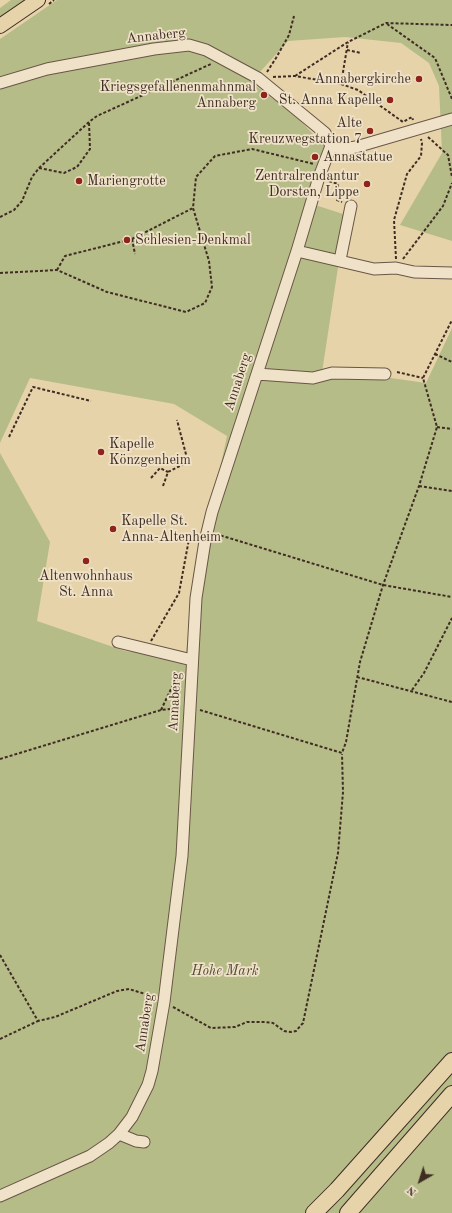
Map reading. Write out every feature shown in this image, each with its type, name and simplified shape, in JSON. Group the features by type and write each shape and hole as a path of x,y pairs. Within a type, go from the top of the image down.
{"highway":[{"path":"314,1213 337,1190 452,1062"},
{"path":"348,1213 452,1094"}],"main road":[{"path":"0,26 38,0"}],"street":[{"name":"Annaberg","path":"0,83 47,69 172,46 188,45 206,50 260,78 325,132 331,146 321,172 297,251 256,374 212,512 205,541 196,598 182,856 164,1002 152,1071 148,1085 132,1117 119,1134 90,1156 0,1196"},
{"path":"331,146 343,149 356,147 452,119"},
{"path":"340,260 351,206"},
{"path":"297,251 374,269 396,268 414,272 452,272"},
{"path":"256,374 313,378 332,373 385,374"},
{"path":"118,642 192,660"},
{"path":"119,1134 136,1141 144,1142"}],"path":[{"path":"260,78 276,58 288,35 294,16"},
{"path":"295,76 348,42 386,23 452,25"},
{"path":"386,23 435,58 452,100"},
{"path":"341,84 348,42"},
{"path":"347,50 361,54"},
{"path":"0,217 14,210 22,201 32,177 39,168 97,116 145,96 223,59"},
{"path":"260,78 295,76 341,84 358,90 402,122 412,117 430,140 448,155 452,177"},
{"path":"39,168 64,172 77,167 90,149 89,122"},
{"path":"396,268 394,220 407,174 421,156 421,128"},
{"path":"0,273 57,270 107,292 186,312 205,303 212,287 209,261 193,208 196,177 216,156 252,149 321,172 338,184 337,200 351,206"},
{"path":"396,268 443,206 452,183"},
{"path":"57,270 65,256 132,239 193,208"},
{"path":"132,239 135,254"},
{"path":"0,1039 38,1021 55,1017 117,991 129,989 151,995 211,1028 234,1027 247,1022 265,1022 272,1023 284,1031 291,1032 296,1031 303,1023 338,853 343,792 342,753 346,742 357,676 383,585 419,486 437,427 423,378 452,320"},
{"path":"435,354 452,362"},
{"path":"397,372 423,378"},
{"path":"9,438 33,387 91,401"},
{"path":"163,486 168,472 188,462 177,420"},
{"path":"437,427 452,429"},
{"path":"151,478 160,468 168,472"},
{"path":"419,486 452,491"},
{"path":"205,541 218,533 383,585 452,597"},
{"path":"147,649 179,593 189,539"},
{"path":"412,690 424,672 452,618"},
{"path":"357,676 452,702"},
{"path":"161,710 172,687 192,679"},
{"path":"0,759 161,710 189,707 342,753"},
{"path":"0,955 38,1021"}],"green space":[{"path":"11,0 28,0 0,19 0,8"},
{"name":"Hohe Mark","path":"57,0 452,0 452,241 400,225 442,153 439,86 429,63 401,43 345,37 288,41 251,82 298,118 325,147 306,202 346,215 321,379 384,377 426,383 452,328 452,1213 0,1213 0,453 50,542 37,621 125,651 185,660 194,590 227,436 174,404 30,378 0,443 0,39"}],"place":[{"name":"Annabergkirche","path":"419,79"},
{"name":"Kriegsgefallenenmahnmal Annaberg","path":"264,95"},
{"name":"St. Anna Kapelle","path":"390,100"},
{"name":"Alte Kreuzwegstation 7","path":"370,131"},
{"name":"Annastatue","path":"315,157"},
{"name":"Mariengrotte","path":"79,181"},
{"name":"Zentralrendantur Dorsten, Lippe","path":"367,184"},
{"name":"Schlesien-Denkmal","path":"127,240"},
{"name":"Kapelle Könzgenheim","path":"101,452"},
{"name":"Kapelle St. Anna-Altenheim","path":"113,529"},
{"name":"Altenwohnhaus St. Anna","path":"86,561"}]}
